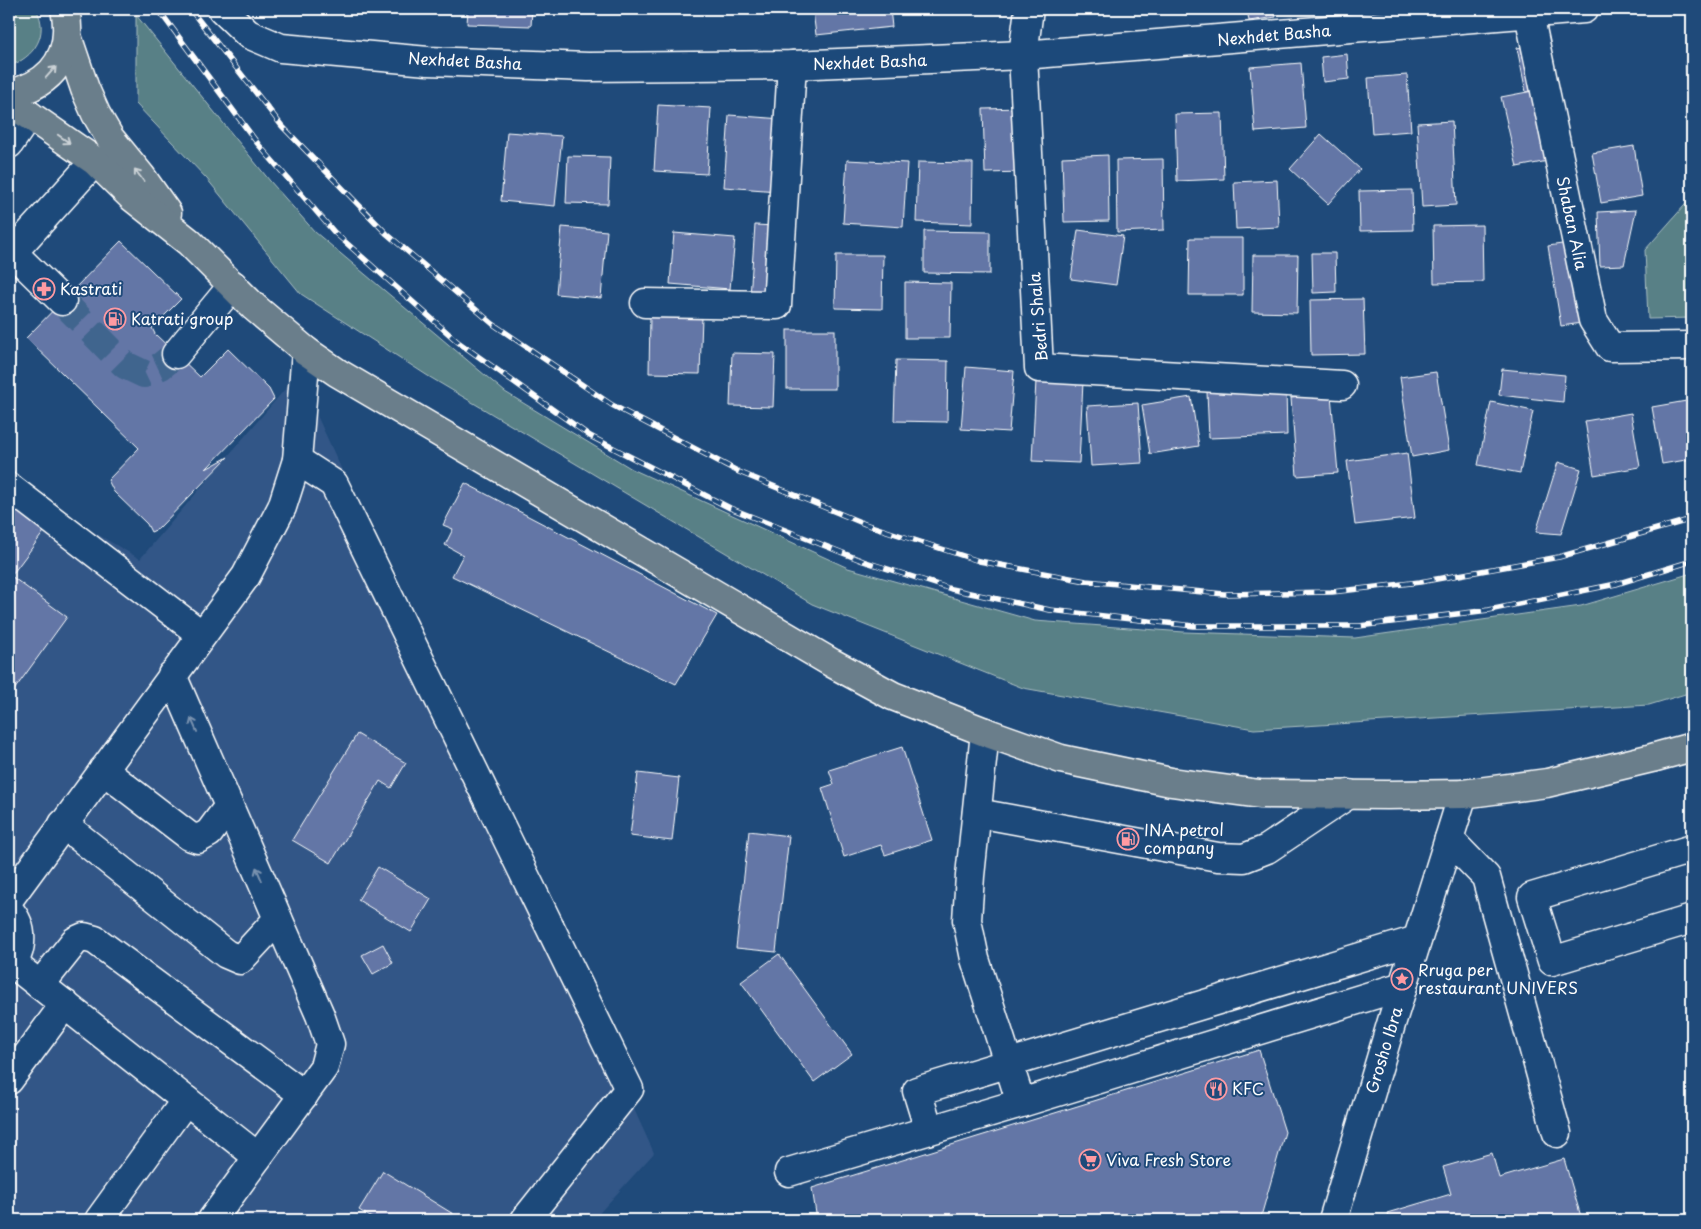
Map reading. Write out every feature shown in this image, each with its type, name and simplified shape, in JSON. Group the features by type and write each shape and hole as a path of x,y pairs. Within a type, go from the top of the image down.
{"main road":[{"path":"9,94 25,91 41,82 53,71 62,56 70,20"},
{"path":"70,20 85,89 96,114 110,138 141,176 189,242"},
{"path":"19,109 95,161 132,196 189,242 254,307 306,351 378,397 832,663 893,696 985,732 1061,759 1171,782 1260,794 1463,794 1547,783 1692,747"}],"street":[{"name":"Nexhdet Basha","path":"222,9 248,34 281,48 428,61 588,67 792,65 1023,55 1584,9"},
{"path":"1023,55 1029,9"},
{"name":"Shaban Alia","path":"1530,12 1592,320 1610,347 1692,346"},
{"name":"Bedri Shala","path":"1023,55 1039,368 1342,385"},
{"path":"645,303 777,305 792,65"},
{"path":"9,144 19,109"},
{"path":"62,301 10,251 95,161"},
{"path":"176,354 233,285"},
{"path":"9,899 246,576 282,507 297,460 306,351"},
{"path":"297,460 334,484 629,1088 525,1220"},
{"path":"9,487 202,634"},
{"path":"172,676 320,1015 330,1044 324,1067 212,1220"},
{"path":"985,732 967,920 975,959 1021,1103"},
{"path":"103,770 189,836 198,840 209,833 229,806"},
{"path":"977,813 1218,857 1244,858 1267,849 1349,794"},
{"name":"Grosho Ibra","path":"1333,1220 1463,794"},
{"path":"63,824 226,954 240,960 278,919"},
{"path":"1449,839 1486,876 1558,1133"},
{"path":"1692,849 1532,896 1552,961 1692,919"},
{"path":"9,910 19,926 21,939 19,952 11,965 65,1004 258,1157"},
{"path":"40,985 75,941 84,937 95,940 304,1095"},
{"path":"929,1130 917,1091 1417,940"},
{"path":"789,1172 1403,986"},
{"path":"9,1080 65,1004"},
{"path":"99,1220 186,1100"}],"shaded area":[{"path":"298,374 654,1153 593,1220 9,1220 9,483 140,559"}],"green space":[{"path":"9,9 36,9 41,27 37,44 32,51 26,57 9,66"},
{"path":"136,15 270,181 315,232 505,392 632,469 848,568 1035,621 1184,632 1355,638 1581,606 1692,573 1692,692 1649,705 1254,729 1023,688 812,604 428,376 301,294 207,179 136,104"},
{"path":"1692,52 1692,143 1685,61"},
{"path":"1692,197 1692,318 1648,319 1645,250"}],"building":[{"path":"468,9 532,9 531,26 467,24"},
{"path":"831,9 890,9 892,27 816,35 813,11"},
{"path":"1247,9 1274,9 1276,17 1249,21"},
{"path":"1529,46 1538,90 1526,92 1517,48"},
{"path":"1347,54 1349,79 1323,82 1321,57"},
{"path":"1301,63 1306,128 1255,132 1250,67"},
{"path":"1407,75 1411,131 1372,134 1368,78"},
{"path":"1538,90 1553,160 1517,167 1501,97"},
{"path":"658,105 711,108 707,174 654,171"},
{"path":"1021,108 1024,172 985,173 983,109"},
{"path":"1222,113 1224,179 1177,181 1175,114"},
{"path":"729,115 782,119 778,191 724,187"},
{"path":"1452,121 1456,205 1422,207 1417,123"},
{"path":"507,132 562,136 555,206 501,201"},
{"path":"1321,134 1360,169 1328,204 1290,169"},
{"path":"1634,146 1642,196 1601,203 1592,153"},
{"path":"1108,155 1109,221 1064,222 1062,157"},
{"path":"568,156 610,157 608,204 566,203"},
{"path":"1163,159 1164,230 1117,232 1116,160"},
{"path":"847,160 907,163 903,227 843,223"},
{"path":"918,162 973,163 972,224 916,222"},
{"path":"1277,180 1279,227 1236,229 1234,182"},
{"path":"1412,190 1413,230 1360,231 1359,191"},
{"path":"1636,210 1624,265 1600,266 1598,212"},
{"path":"755,225 775,226 771,298 750,297"},
{"path":"1482,225 1483,282 1434,283 1433,226"},
{"path":"562,227 607,231 601,298 556,294"},
{"path":"1078,230 1123,236 1116,285 1071,279"},
{"path":"924,231 990,232 990,274 924,273"},
{"path":"674,233 735,238 730,289 670,284"},
{"path":"1190,238 1243,238 1243,295 1189,295"},
{"path":"121,241 181,299 152,328 155,334 200,377 228,349 269,389 274,399 206,469 228,457 158,529 151,532 147,524 114,492 108,480 139,448 26,338"},
{"path":"1569,243 1582,323 1561,326 1548,246"},
{"path":"1312,253 1335,253 1336,292 1313,293"},
{"path":"836,255 883,255 882,309 835,308"},
{"path":"1253,255 1298,255 1297,313 1252,312"},
{"path":"905,282 951,283 950,338 905,338"},
{"path":"1363,299 1365,354 1311,355 1310,300"},
{"path":"650,316 702,317 700,374 649,373"},
{"path":"787,330 835,330 835,389 787,389"},
{"path":"732,353 775,354 773,407 730,406"},
{"path":"896,360 948,361 947,422 894,421"},
{"path":"966,367 1014,371 1009,432 961,429"},
{"path":"1502,369 1565,375 1563,402 1499,395"},
{"path":"1436,372 1449,450 1412,457 1400,377"},
{"path":"1036,380 1083,382 1079,463 1032,461"},
{"path":"1286,389 1287,435 1209,438 1207,392"},
{"path":"1331,395 1338,473 1297,476 1291,398"},
{"path":"1191,397 1199,446 1150,454 1142,405"},
{"path":"1692,400 1692,459 1662,464 1652,407"},
{"path":"1491,402 1533,411 1520,473 1478,465"},
{"path":"1138,403 1142,463 1091,466 1087,406"},
{"path":"1631,413 1640,467 1594,475 1585,421"},
{"path":"1407,453 1415,518 1355,525 1347,461"},
{"path":"1558,462 1581,469 1561,534 1536,532"},
{"path":"465,483 717,615 676,684 452,576 463,555 445,545 453,529 443,525"},
{"path":"9,489 52,521 11,576 67,617 9,697"},
{"path":"357,734 406,763 391,788 380,781 331,863 292,840"},
{"path":"902,747 932,840 885,855 881,845 844,857 822,788 834,784 829,770"},
{"path":"638,773 679,778 672,841 630,836"},
{"path":"749,831 789,836 776,952 736,948"},
{"path":"378,867 431,899 411,932 358,900"},
{"path":"383,944 393,963 373,974 362,955"},
{"path":"779,954 852,1054 814,1082 741,982"},
{"name":"Viva Fresh Store","path":"1259,1050 1285,1132 1260,1220 817,1220 812,1188"},
{"path":"1492,1153 1499,1178 1564,1159 1582,1220 1389,1220 1387,1213 1451,1194 1443,1167"},
{"path":"383,1171 463,1220 375,1220 359,1210"}],"tunnel":[{"path":"62,301 125,365 144,374 161,366 176,354"}],"railway":[{"path":"158,9 258,144 334,232 458,342 590,436 730,508 863,561 951,589 1050,610 1194,626 1359,626 1489,610 1616,584 1692,561"},
{"path":"190,9 282,126 387,234 493,324 612,405 739,472 865,524 979,561 1086,581 1224,594 1332,592 1420,582 1559,557 1692,519"}],"place":[{"name":"Kastrati","path":"44,289"},
{"name":"Katrati group","path":"115,319"},
{"name":"INA petrol company","path":"1128,839"},
{"name":"Rruga per restaurant UNIVERS","path":"1402,979"},
{"name":"KFC","path":"1216,1089"},
{"name":"Viva Fresh Store","path":"1090,1160"}]}
